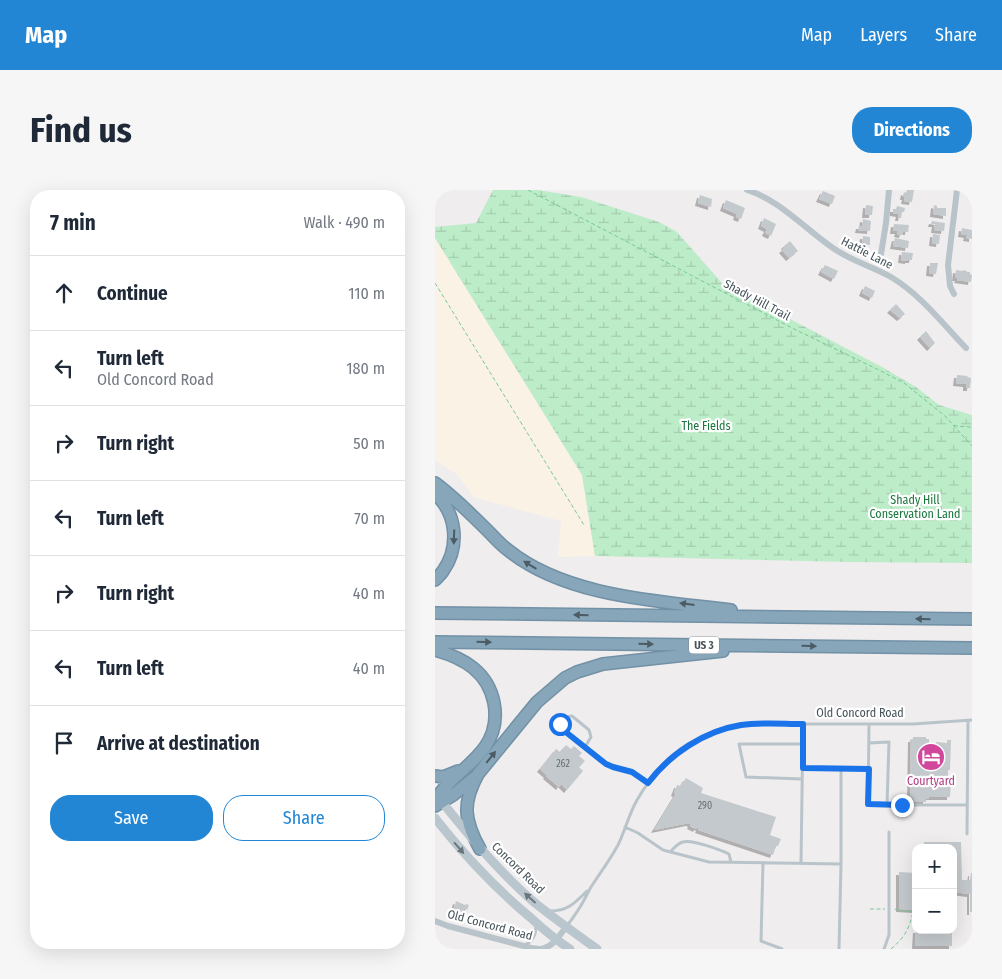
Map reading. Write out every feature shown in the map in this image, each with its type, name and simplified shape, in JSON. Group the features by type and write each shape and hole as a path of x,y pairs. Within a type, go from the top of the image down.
{"highway":[{"path":"435,483 508,550 531,566 550,575 597,590 641,599 787,617"},
{"path":"435,494 449,513 454,528 455,542 443,572 435,580"},
{"path":"435,614 972,619"},
{"name":"US 3","path":"435,642 972,648"},
{"path":"437,800 461,789 478,774 537,702 565,678 577,672 603,664 627,660 778,646"},
{"path":"435,650 449,654 471,666 481,675 492,695 495,710 495,722 492,732 483,750 450,782 437,800"},
{"path":"435,776 443,777 464,769"},
{"path":"478,774 468,798 467,813 471,829 480,848"}],"main road":[{"name":"Concord Road","path":"437,800 504,873 544,910 597,949"},
{"path":"435,818 470,861 504,895 556,940 570,949"}],"street":[{"name":"Hattie Lane","path":"747,190 772,201 843,255 891,277 922,301 967,348"},
{"path":"881,254 889,190"},
{"path":"954,294 950,286 948,265 957,190"},
{"name":"Old Concord Road","path":"435,921 540,949 549,947 566,926"}],"lane":[{"path":"585,747 591,737 589,730 572,716 566,717 560,724 562,729 603,762 637,774 648,783"},
{"name":"Old Concord Road","path":"566,926 614,852 634,806 648,783 662,766 695,742 714,733 741,725 919,724 970,720"},
{"path":"967,834 970,720"},
{"path":"801,863 803,724"},
{"path":"869,724 868,804 967,805"},
{"path":"869,743 889,742 887,805"},
{"path":"802,779 746,777 739,744 803,744"},
{"path":"803,768 869,769"},
{"path":"839,949 841,768"},
{"path":"625,827 669,852 709,862 841,864"},
{"path":"884,949 889,935 889,832"},
{"path":"669,852 681,842 689,841 724,851 729,854 731,863"},
{"path":"763,863 761,941 782,949"},
{"name":"Old Concord Road","path":"544,910 556,911 567,908 589,889"},
{"path":"523,946 534,936 536,923"}],"path":[{"name":"Shady Hill Trail","path":"528,190 796,330 904,384 945,416 972,446"},
{"path":"435,283 584,525"},
{"path":"953,425 972,428"},
{"path":"870,909 898,909 913,912 910,926 906,933 891,949"}],"shaded area":[{"path":"435,238 582,475 595,556 558,557 561,521 473,497 458,475 435,460"}],"green space":[{"name":"The Fields","path":"493,190 538,190 581,197 659,222 677,232 722,283 739,289 765,306 882,367 916,387 939,405 972,415 972,563 595,556 582,475 435,238 435,227 476,223"}],"building":[{"path":"907,190 914,190 912,202 904,201 904,192 906,193"},
{"path":"823,191 835,196 832,204 819,199"},
{"path":"700,195 712,199 711,207 698,203"},
{"path":"726,200 745,208 741,219 736,217 737,214 723,208"},
{"path":"866,205 873,206 872,215 865,215"},
{"path":"934,205 937,208 946,208 946,216 933,214"},
{"path":"897,206 905,208 901,218 898,218 899,214 893,213 893,209 896,209"},
{"path":"764,218 776,224 771,236 765,233 767,229 761,226"},
{"path":"863,219 871,221 870,231 858,230 859,226 862,226"},
{"path":"932,221 945,223 944,231 934,230 935,224 931,224"},
{"path":"894,224 909,225 908,232 903,232 902,235 897,234 898,231 893,231"},
{"path":"962,228 972,230 972,239 966,238 967,235 961,234"},
{"path":"933,234 940,235 939,244 932,243"},
{"path":"863,236 870,237 870,245 862,244"},
{"path":"895,238 909,241 908,248 893,246"},
{"path":"790,241 798,251 789,258 782,250"},
{"path":"902,252 913,253 912,260 901,260"},
{"path":"930,263 938,263 936,274 929,273"},
{"path":"825,265 838,271 834,279 821,272"},
{"path":"956,270 970,272 972,275 971,282 957,280 958,278 955,278"},
{"path":"865,286 875,291 872,298 862,293"},
{"path":"896,304 905,314 900,318 890,310"},
{"path":"926,331 935,343 930,348 920,337"},
{"path":"957,375 971,378 970,388 966,388 966,384 956,383"},
{"name":"Courtyard","path":"913,737 926,737 926,739 929,739 929,743 947,743 947,740 951,740 950,770 948,770 948,778 951,778 950,797 928,797 929,799 926,799 926,802 913,802 913,798 910,798 911,739"},
{"path":"566,745 571,749 574,746 582,753 579,756 585,761 579,767 583,771 567,790 561,784 559,787 540,769 556,749 560,752"},
{"path":"686,778 703,788 701,793 776,817 770,835 781,839 773,855 698,830 699,828 697,827 696,829 690,826 691,824 689,823 654,830 676,794 674,793 677,785 681,786"},
{"path":"924,842 961,842 962,880 970,880 972,873 972,912 970,912 970,894 957,892 957,844 924,844"},
{"path":"899,872 912,873 912,910 899,909"},
{"path":"456,901 469,905 467,910 464,908 462,912 454,909"},
{"path":"916,934 952,934 952,946 915,946"}],"place":[{"name":"Courtyard","path":"931,757"}],"route":[{"path":"560,724 562,729 606,764 632,772 648,783 662,766 686,747 724,729 750,724 803,724 803,768 869,769 868,804 902,805"}],"park label":[{"name":"Shady Hill Conservation Land","path":"915,507"}]}
